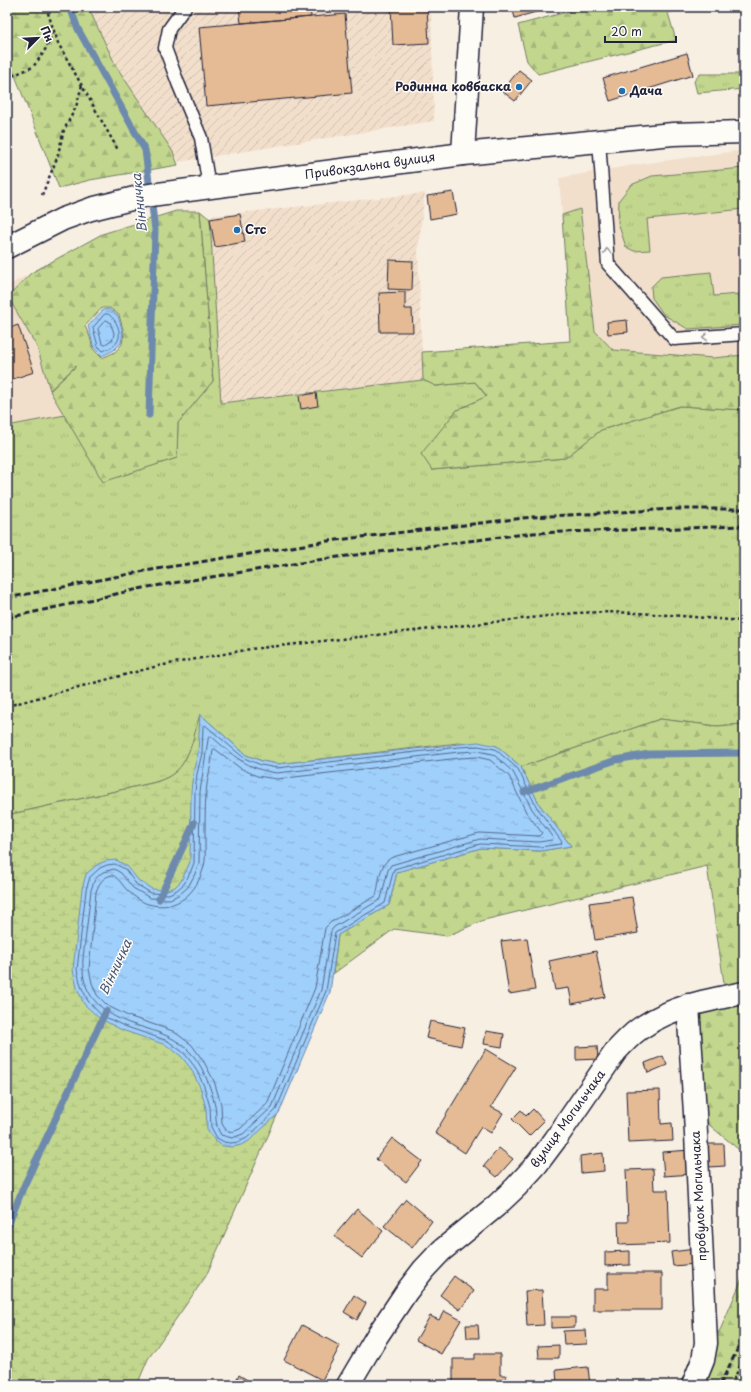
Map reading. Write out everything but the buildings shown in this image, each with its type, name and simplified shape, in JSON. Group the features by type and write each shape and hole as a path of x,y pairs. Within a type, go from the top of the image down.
{"street":[{"path":"463,154 472,7"},
{"name":"Привокзальна вулиця","path":"7,247 63,219 91,209 150,195 463,154 673,134 744,132"},
{"name":"вулиця Могильчака","path":"348,1385 377,1336 407,1291 424,1269 441,1251 506,1196 537,1164 616,1051 643,1026 663,1016 688,1005 744,993"},
{"name":"провулок Могильчака","path":"688,1005 695,1113 706,1343 703,1360 693,1385"}],"lane":[{"path":"185,7 169,29 165,48 201,138 209,187"},
{"path":"599,141 608,264 674,339 744,334"}],"path":[{"path":"46,7 58,43 118,150"},
{"path":"7,78 33,67 44,52 54,30"},
{"path":"42,195 57,158 64,130 76,107 82,85"},
{"path":"7,706 158,666 251,649 567,614 633,612 744,621"},
{"path":"731,1385 744,1358"}],"shaded area":[{"path":"88,7 431,7 434,121 179,162 116,66"},
{"path":"744,150 744,355 713,359 613,350 595,331 580,209 562,215 559,178 633,165"},
{"path":"425,193 418,249 423,380 221,403 209,216"},
{"path":"31,273 8,297 37,347 50,390 65,415 7,426 7,286"}],"green space":[{"path":"10,7 88,7 116,66 173,152 178,165 90,180 59,188 7,55 7,10"},
{"path":"585,7 689,7 668,13 676,40 538,74 527,61 518,25"},
{"path":"700,74 744,74 744,89 697,93 694,81"},
{"path":"744,168 744,209 647,219 650,250 634,251 626,247 618,223 619,200 631,185 652,176"},
{"path":"580,209 595,331 613,350 713,358 744,355 744,410 680,406 601,430 565,458 432,470 421,454 457,410 487,396 475,382 436,386 423,380 422,352 570,341 562,215"},
{"path":"176,211 200,211 213,381 178,423 177,458 103,482 50,391 76,366 50,390 37,347 8,297 31,273 102,234","holes":["102,308 110,308 119,315 124,333 122,344 115,352 102,358 93,349 85,326"]},
{"path":"200,211 210,219 221,403 423,380 436,386 475,382 487,397 457,410 422,454 432,470 565,458 601,430 680,406 744,410 744,724 717,726 660,719 521,767 497,746 458,743 277,764 262,761 246,755 200,715 189,751 185,759 174,773 166,778 152,783 7,815 7,426 65,415 103,481 177,458 178,423 213,381"},
{"path":"711,272 714,296 739,294 742,325 688,329 664,315 652,298 651,287 661,277"},
{"path":"200,714 246,755 298,1068 206,1276 148,1359 137,1385 7,1385 7,815 152,783 166,778 180,767 185,759"},
{"path":"660,719 717,726 744,724 744,1154 695,1113 688,1005 726,997 707,866 484,920 447,936 394,929 333,974 338,935 389,905 397,872 481,848 540,851 571,846 539,804 521,767"},
{"path":"744,1274 744,1385 693,1385 703,1360 721,1328"}],"water":[{"path":"109,309 118,316 123,332 121,343 114,350 102,356 94,348 88,326 103,310"},
{"path":"200,714 246,755 262,761 277,764 478,742 497,746 521,767 539,804 571,846 540,851 481,848 397,872 389,905 338,935 330,992 279,1113 249,1141 232,1147 223,1146 215,1141 207,1129 206,1108 200,1087 191,1069 181,1056 166,1045 122,1030 99,1018 84,1004 77,988 73,970 82,889 86,874 98,864 116,860 127,866 139,881 152,889 167,890 175,887 181,881 186,871 190,862 191,792 193,773 198,753"}],"waterway":[{"name":"Вінничка","path":"70,7 78,29 145,150 155,230 149,415"},
{"path":"524,792 616,760 649,754 744,753"},
{"name":"Вінничка","path":"159,899 194,823"},
{"name":"Вінничка","path":"7,1228 23,1188 106,1011"}],"railway":[{"path":"7,598 145,571 328,541 532,517 673,509 744,509"},
{"path":"7,618 148,587 331,558 533,533 744,526"},
{"path":"720,1385 744,1336"}],"place":[{"name":"Родинна ковбаска","path":"519,87"},
{"name":"Дача","path":"622,91"},
{"name":"Стс","path":"237,230"}]}
